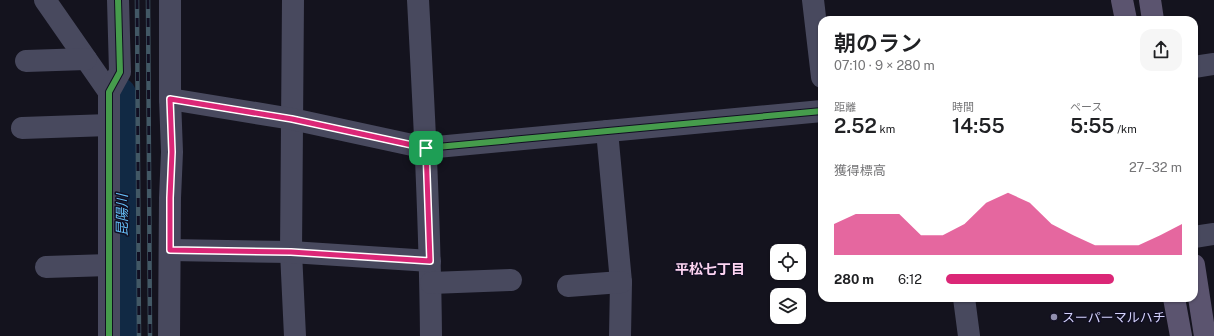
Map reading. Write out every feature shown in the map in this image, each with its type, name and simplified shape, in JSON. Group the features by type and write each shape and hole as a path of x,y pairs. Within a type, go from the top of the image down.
{"main road":[{"path":"1122,0 1125,16"},
{"path":"1150,0 1152,16"},
{"path":"1198,289 1206,336"},
{"path":"1175,302 1181,336"}],"street":[{"path":"46,0 109,92"},
{"path":"109,336 109,92 120,72 118,0"},
{"path":"169,336 170,198 172,152 170,99 170,0"},
{"path":"292,0 291,252 295,336"},
{"path":"418,0 426,148 431,283 431,336"},
{"path":"813,0 818,43"},
{"path":"26,61 86,59"},
{"path":"1198,66 1214,64"},
{"path":"170,99 292,119 426,148 818,111"},
{"path":"22,128 109,125"},
{"path":"607,131 621,282 620,336"},
{"path":"1198,236 1214,234"},
{"path":"170,250 291,252 430,261"},
{"path":"46,267 109,265"},
{"path":"431,283 511,280"},
{"path":"568,286 621,282"},
{"path":"965,302 969,336"}],"waterway":[{"name":"昆陽川","path":"119,94 121,98 122,336"}],"railway":[{"path":"137,0 139,336"},
{"path":"148,0 150,336"}],"cycle path":[{"path":"109,336 109,92 120,72 118,0"},
{"path":"170,99 292,119 426,148 818,111"}],"place":[{"name":"スーパーマルハチ","path":"1054,317"}],"district":[{"name":"平松七丁目","path":"710,269"}],"route":[{"path":"170,99 292,119 426,148 430,261 291,252 170,250 172,152 170,99"}]}
